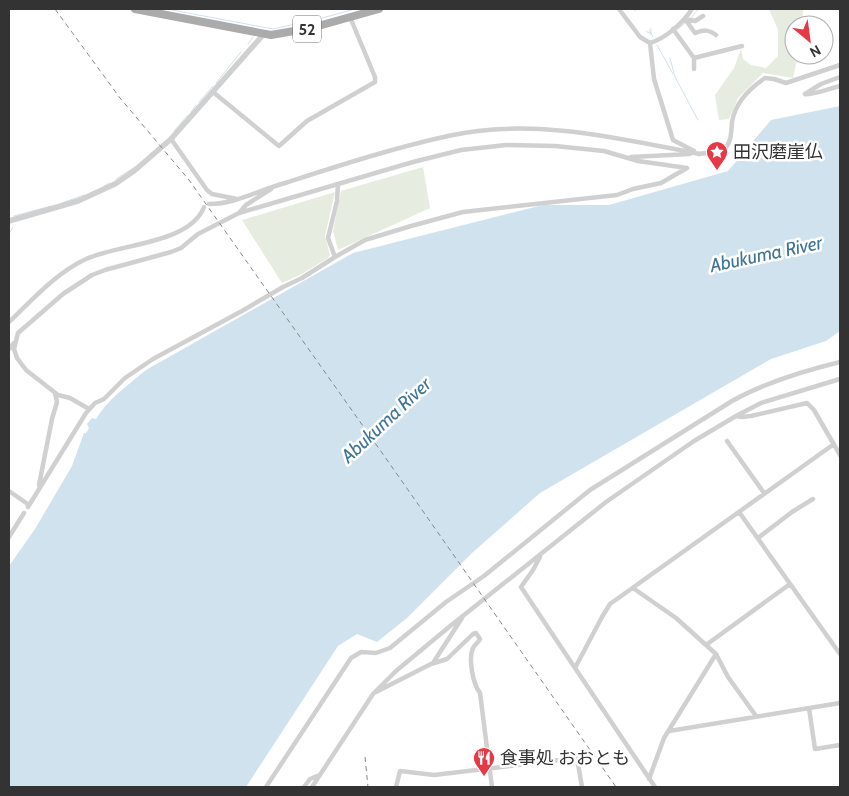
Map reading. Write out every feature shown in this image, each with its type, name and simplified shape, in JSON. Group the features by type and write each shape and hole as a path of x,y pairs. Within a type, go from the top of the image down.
{"main road":[{"name":"52","path":"135,9 263,35 286,34 379,9"}],"street":[{"path":"619,9 640,38 650,43 674,29 692,9"},
{"path":"685,19 696,22 703,16"},
{"path":"212,92 279,146 307,121 375,82 375,77 350,17"},
{"path":"685,19 695,33 705,29 716,35"},
{"path":"674,29 694,58 694,69"},
{"path":"9,221 62,207 96,194 134,171 172,139 263,35"},
{"path":"650,43 654,79 673,140 700,154"},
{"path":"694,58 742,46"},
{"path":"627,157 700,154 723,151 729,146 732,120 738,104 750,90 765,78 786,83 840,65"},
{"path":"840,76 821,84 805,94 810,96 828,88 840,86"},
{"path":"9,322 50,283 75,265 94,256 176,233 195,222 206,205 230,202 279,184 442,137 490,130 542,129 612,138 700,154"},
{"path":"172,139 212,194 238,199"},
{"path":"9,349 18,333 63,294 92,275 181,248 198,234 239,213 450,152 488,146 527,144 604,152 638,161 687,168 661,183 632,189 617,195 463,212 365,240 302,278 153,359 125,378 104,400 95,403 89,410 28,506 9,491"},
{"path":"239,213 246,205 279,184"},
{"path":"335,257 328,238 337,200 338,184"},
{"path":"14,343 14,349 21,365 26,370 62,397 70,398 89,410"},
{"path":"266,787 351,658 356,654 361,652 376,653 390,648 446,602 484,576 590,490 732,401 771,382 840,362"},
{"path":"312,787 373,694 396,671 606,502 694,441 736,416 761,403 840,379"},
{"path":"38,489 57,402 53,391"},
{"path":"736,416 742,418 807,403 814,410 840,455"},
{"path":"727,441 764,493"},
{"path":"575,668 610,604 834,444"},
{"path":"758,538 792,512 812,500"},
{"path":"739,512 840,654"},
{"path":"9,537 24,513"},
{"path":"542,553 521,587 655,787"},
{"path":"706,645 790,584"},
{"path":"633,588 676,618 716,654 728,677 756,716"},
{"path":"433,663 465,614"},
{"path":"373,694 433,663 447,659 473,634 476,634 480,638 472,649 472,662 475,684 480,693 492,787"},
{"path":"835,647 840,644"},
{"path":"649,779 664,738 716,654"},
{"path":"669,731 840,703"},
{"path":"809,708 815,749 840,745"},
{"path":"396,787 400,771 434,775 578,758 582,787"},
{"path":"304,787 310,780 319,776"}],"shaded area":[{"path":"769,9 803,10 803,15 784,15 784,65 796,65 793,78 763,73 738,98 729,119 719,120 715,95 734,68 741,49 743,59 751,65 766,68 778,56 778,30"},
{"path":"423,167 430,208 338,250 333,231 341,191"},
{"path":"335,192 325,236 330,255 300,275 282,283 242,220"}],"water":[{"name":"Abukuma River","path":"840,106 840,331 826,341 771,359 540,493 472,553 407,618 377,642 357,634 338,646 246,787 9,787 9,566 35,529 72,466 84,433 89,428 87,424 92,418 96,419 112,399 146,370 353,253 543,205 609,205 728,171 771,120"}],"waterway":[{"path":"167,9 273,29 313,20"},
{"path":"315,20 355,9"},
{"path":"691,18 698,9"},
{"path":"678,29 685,23"},
{"path":"651,28 651,34"},
{"path":"649,30 653,37"},
{"path":"646,31 651,34"},
{"path":"248,44 253,37"},
{"path":"657,45 673,74"},
{"path":"216,83 241,52"},
{"path":"670,58 675,77 698,120"},
{"path":"199,102 213,86"},
{"path":"191,112 196,105"},
{"path":"174,131 188,115"},
{"path":"735,150 739,157"},
{"path":"116,179 135,167"},
{"path":"104,186 110,183"},
{"path":"62,203 84,195"},
{"path":"14,216 51,206"},
{"path":"9,234 13,227"}],"railway":[{"path":"55,9 120,98 189,180 616,787"},
{"path":"365,757 368,787"}],"place":[{"name":"田沢磨崖仏","path":"717,171"},
{"name":"食事処 おおとも","path":"484,777"}]}
